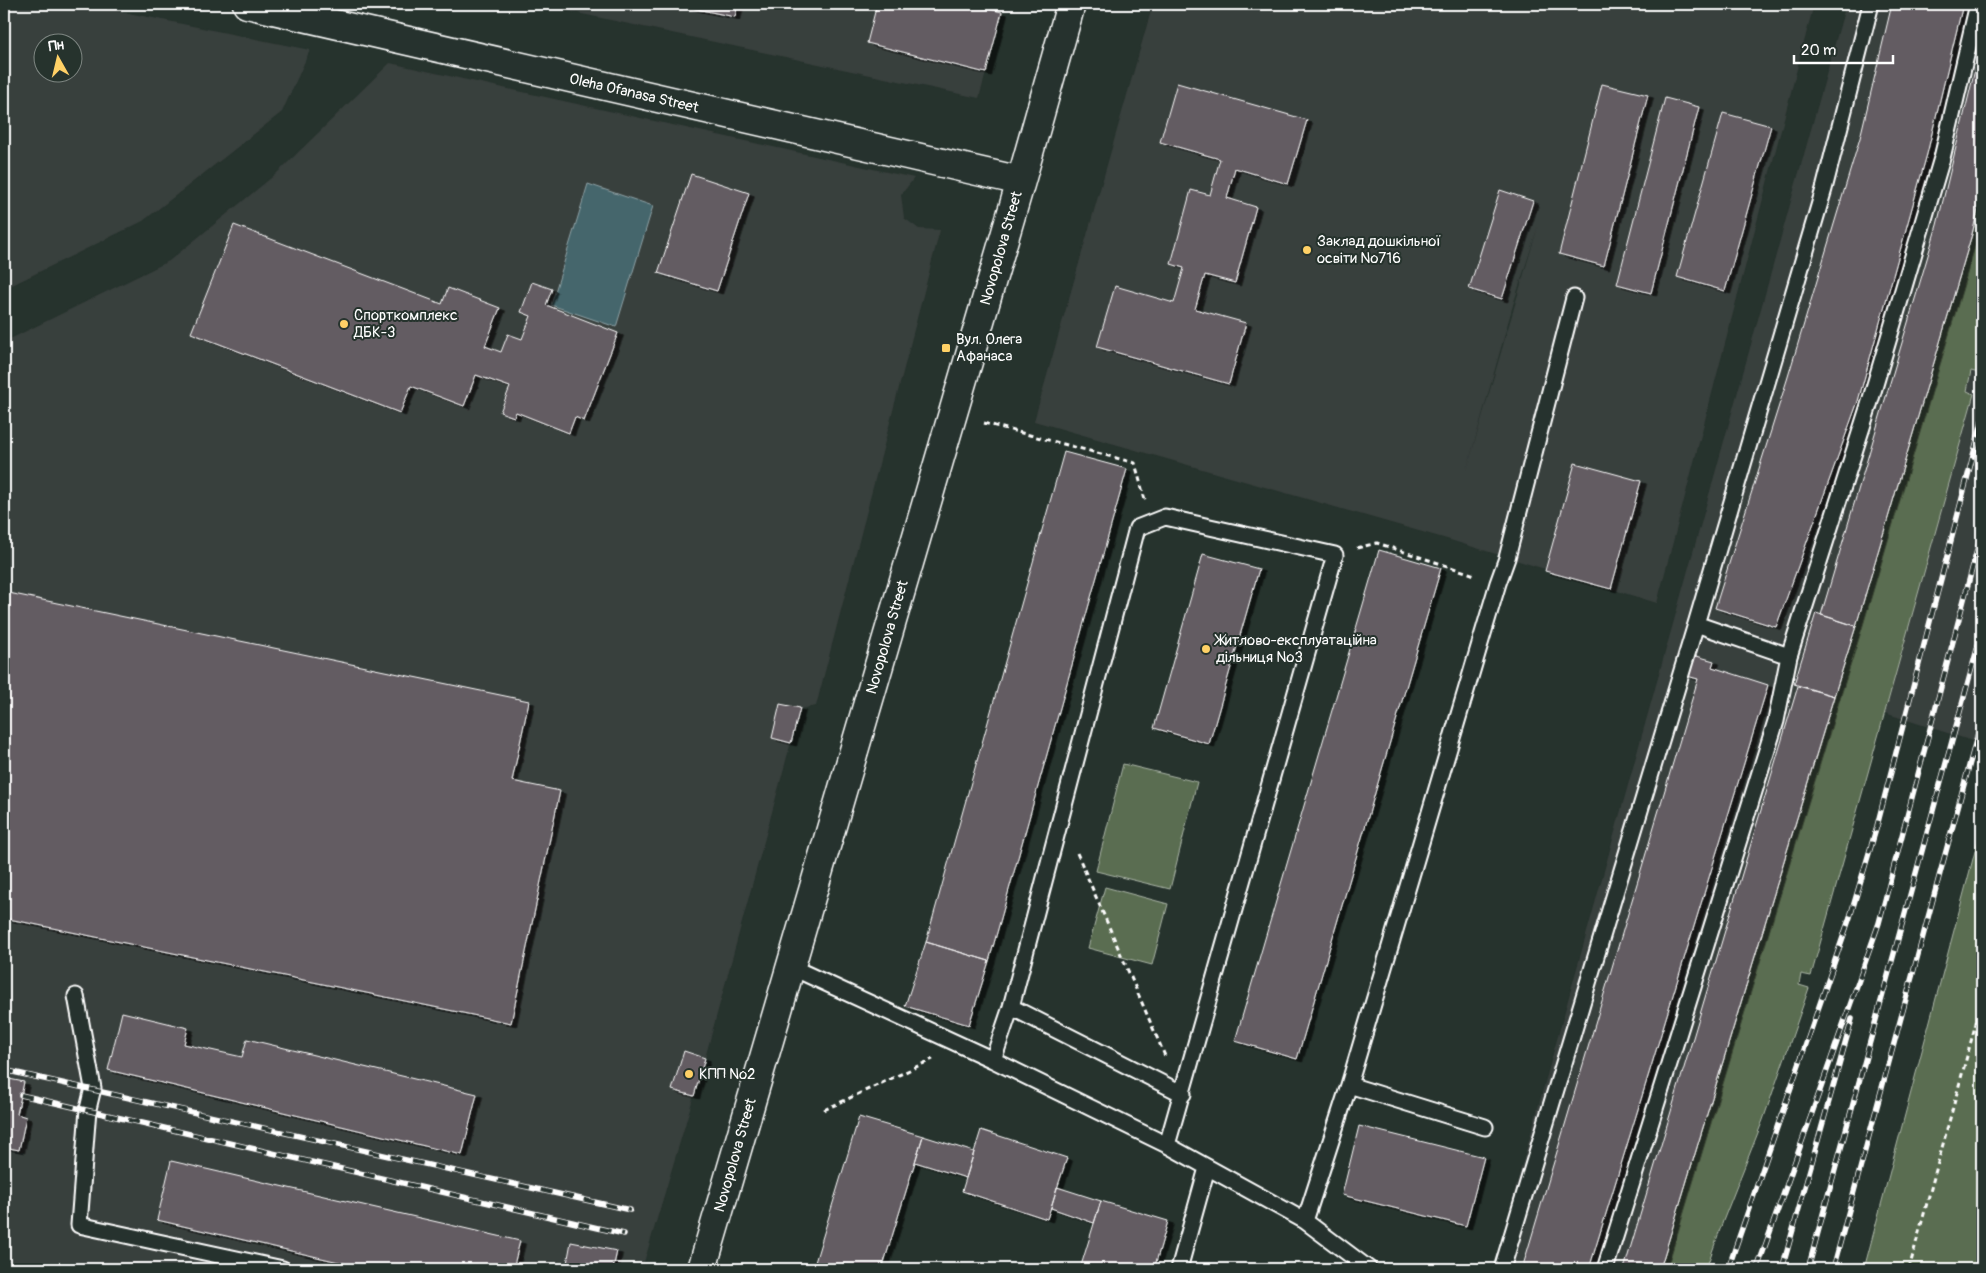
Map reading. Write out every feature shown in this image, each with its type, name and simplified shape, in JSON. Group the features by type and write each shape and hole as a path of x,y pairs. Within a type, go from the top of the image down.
{"street":[{"name":"Oleha Ofanasa Street","path":"246,4 1021,182"},
{"name":"Novopolova Street","path":"702,1269 1021,182 1071,4"}],"lane":[{"path":"1502,1269 1696,624 1824,189 1871,4"},
{"path":"1605,1269 1776,721 1789,656 1869,406 1940,167 1978,4"},
{"path":"1305,1221 1349,1085 1507,558 1574,298"},
{"path":"993,1060 1011,1007 1137,528 1165,516 1335,555 1168,1145"},
{"path":"1696,624 1789,656"},
{"path":"790,967 993,1060 1168,1145 1305,1221 1369,1269"},
{"path":"76,996 93,1088 88,1109 79,1225 283,1269"},
{"path":"1011,1007 1182,1094"},
{"path":"1349,1085 1485,1127"},
{"path":"1180,1269 1208,1168"}],"path":[{"path":"984,423 1135,463 1151,522"},
{"path":"1335,555 1377,543 1498,583"},
{"path":"1062,816 1182,1094"},
{"path":"1909,1269 1982,1001"},
{"path":"824,1110 962,1046"}],"shaded area":[{"path":"4,4 84,4 310,50 282,112 143,221 4,289"},
{"path":"535,4 1005,4 979,98"},
{"path":"1153,4 1814,4 1657,603 1447,539 1034,421","holes":["1538,226 1466,472 1513,305"]},
{"path":"1846,4 1982,4 1982,194 1972,234 1856,626 1660,1269 1493,1269"},
{"path":"390,63 914,178 901,195 904,218 919,229 940,230 816,706 800,709 705,1058 642,1269 4,1269 4,342 169,261 276,174"},
{"path":"1982,360 1982,744 1885,713 1974,394 1967,392 1972,371 1979,373"}],"green space":[{"path":"1982,194 1982,360 1979,373 1971,371 1967,391 1974,394 1811,976 1801,974 1799,985 1809,988 1763,1120 1706,1269 1660,1269 1856,626 1972,234"},
{"path":"1123,764 1197,782 1170,889 1096,871"},
{"path":"1982,825 1982,1269 1864,1269"},
{"path":"1105,887 1168,904 1152,965 1088,948"}],"water":[{"path":"588,184 653,206 616,327 551,305"}],"building":[{"path":"688,4 738,4 735,17 687,7"},
{"path":"877,4 969,4 1002,12 986,73 867,43"},
{"path":"1892,4 1963,4 1927,154 1858,401 1776,627 1715,608 1787,380 1860,138"},
{"path":"1982,41 1982,194 1972,234 1856,626 1821,615 1937,225"},
{"path":"1177,83 1307,120 1288,184 1235,168 1227,198 1256,207 1235,283 1205,275 1195,309 1246,323 1229,384 1097,347 1115,286 1174,303 1184,268 1171,264 1191,190 1210,195 1220,159 1160,142"},
{"path":"1602,84 1648,95 1604,266 1559,254"},
{"path":"1665,98 1699,107 1651,293 1617,284"},
{"path":"1723,113 1771,126 1725,291 1677,277"},
{"path":"691,174 749,193 717,291 658,273"},
{"path":"1500,190 1533,201 1502,299 1469,289"},
{"name":"Спорткомплекс ДБК-3","path":"234,225 442,304 448,288 500,308 485,346 501,352 508,334 522,339 531,316 521,312 532,282 552,289 546,305 618,333 584,421 575,417 569,433 516,412 514,417 500,412 510,387 476,375 464,406 411,386 400,413 191,333"},
{"path":"1064,452 1127,469 989,961 926,942"},
{"path":"1575,463 1641,481 1611,589 1545,571"},
{"path":"1379,550 1441,568 1297,1059 1235,1041"},
{"name":"Житлово-експлуатаційна дільниця №3","path":"1203,554 1259,569 1209,744 1154,728"},
{"path":"4,592 529,701 512,781 560,791 511,1023 4,918"},
{"path":"1816,613 1856,626 1834,696 1794,684"},
{"path":"1693,655 1714,661 1712,667 1768,685 1589,1269 1522,1269 1698,679 1687,676"},
{"path":"1798,686 1834,696 1660,1269 1624,1269"},
{"path":"780,704 800,708 791,743 772,738"},
{"path":"926,942 989,961 969,1025 905,1006"},
{"path":"122,1012 188,1028 184,1044 242,1057 247,1039 477,1094 462,1155 108,1070"},
{"name":"КПП №2","path":"684,1051 705,1058 694,1096 672,1090"},
{"path":"4,1078 24,1082 17,1114 26,1117 19,1150 4,1147"},
{"path":"859,1117 923,1136 882,1269 813,1269"},
{"path":"1359,1126 1484,1157 1466,1226 1342,1195"},
{"path":"981,1130 1067,1158 1047,1219 962,1191"},
{"path":"923,1136 974,1152 966,1178 915,1162"},
{"path":"171,1161 520,1241 513,1269 369,1269 157,1220"},
{"path":"1057,1187 1101,1201 1094,1223 1051,1208"},
{"path":"1101,1201 1168,1221 1154,1269 1080,1269"},
{"path":"571,1242 617,1251 613,1269 566,1269"}],"railway":[{"path":"1728,1269 1850,917 1877,826 1982,421"},
{"path":"1757,1269 1879,923 1982,531"},
{"path":"1808,1269 1982,631"},
{"path":"1833,1269 1982,718"},
{"path":"1782,1269 1852,1019"},
{"path":"4,1070 630,1210"},
{"path":"21,1095 624,1234"}],"place":[{"name":"Заклад дошкільної освіти №716","path":"1307,250"},
{"name":"Спорткомплекс ДБК-3","path":"344,324"},
{"name":"Вул. Олега Афанаса","path":"946,348"},
{"name":"Житлово-експлуатаційна дільниця №3","path":"1206,649"},
{"name":"КПП №2","path":"689,1074"}]}
